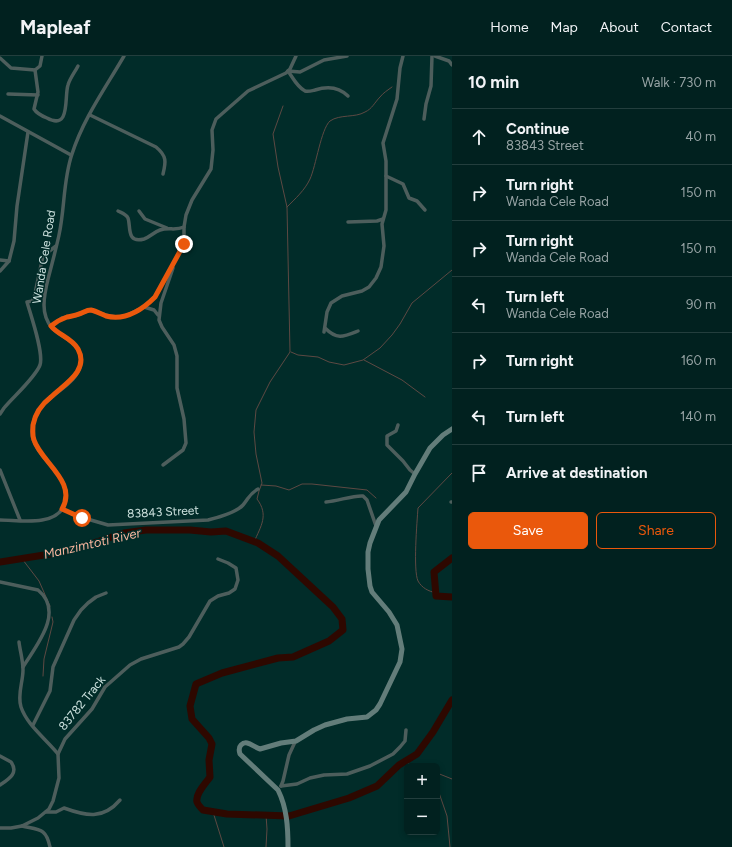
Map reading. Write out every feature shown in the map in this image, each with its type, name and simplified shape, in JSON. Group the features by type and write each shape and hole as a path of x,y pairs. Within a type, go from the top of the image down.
{"street":[{"path":"0,58 12,68 35,70 40,66 42,56"},
{"name":"Wanda Cele Road","path":"51,326 45,314 44,305 46,289 61,224 62,205 71,155 90,115 124,56"},
{"path":"158,316 174,264 184,244 186,215 192,200 211,169 213,150 212,130 216,118 248,90 284,75 288,71 296,56"},
{"path":"288,71 300,72 321,61 347,56"},
{"path":"324,332 326,312 331,303 342,296 351,295 365,289 372,283 380,272 384,246 381,228 386,205 386,161 383,143 397,99 400,68 403,56"},
{"path":"424,119 431,86 433,56 449,61 452,65"},
{"path":"35,70 38,95 35,106 36,112 54,121 58,121 65,114 68,85 78,66"},
{"path":"288,71 294,81 305,90 310,91 326,87 341,90 348,96"},
{"path":"8,94 38,95"},
{"path":"90,115 156,147 163,154 165,161 163,174"},
{"path":"0,116 71,155"},
{"path":"0,271 9,261 14,241 17,206 28,132"},
{"path":"386,176 403,184 409,198 417,202 425,210"},
{"path":"118,211 126,216 129,222 130,234 135,238 142,239 161,230 177,230 184,227"},
{"path":"138,211 146,219 170,230"},
{"path":"348,222 383,220"},
{"path":"0,414 34,375 40,365 40,351 27,302 32,301 34,298 43,256 56,246"},
{"path":"0,260 9,261"},
{"path":"0,520 48,519 56,516 65,505 66,496 62,480 38,448 32,432 37,414 50,397 69,383 77,374 81,358 79,350 74,343 51,326 62,318 78,315 88,310 105,316 118,317 125,316 144,307 155,297 168,272 174,264"},
{"path":"144,307 154,310 158,316 160,324 174,346 177,356 177,388 184,419 186,443 183,450 163,465"},
{"path":"325,328 337,336 346,336 358,332"},
{"path":"398,425 396,431 387,436 387,445 415,474"},
{"path":"288,847 289,830 279,788 243,758 238,749 242,743 246,742 260,749 281,743 295,742 325,725 347,719 367,717 380,704 400,662 402,649 397,625 389,612 372,592 370,586 368,552 370,543 379,520 406,492 415,474 436,441 452,429"},
{"path":"0,470 20,520"},
{"name":"83843 Street","path":"62,509 77,516 108,525 208,520 240,507 248,496 258,489"},
{"path":"326,502 364,496 367,500 376,526"},
{"name":"83782 Track","path":"46,812 53,801 58,778 58,754 65,739 92,709 107,685 135,661 179,647 189,637 210,601 235,589 238,580 236,568 218,559"},
{"path":"0,582 38,590 43,593 47,602 48,621 46,627 41,640 24,667"},
{"path":"33,725 50,691 53,667 74,620 88,603 96,597 106,593"},
{"path":"19,642 24,667 20,702 23,711 58,754"},
{"path":"279,788 324,775 348,774 370,766 393,754 405,741 406,730"},
{"path":"279,788 285,775 289,755 295,742"},
{"path":"0,756 10,762 14,770 11,777 0,785"},
{"path":"0,828 22,826 46,812 56,812 64,808 74,812 95,815 111,809 120,800"},
{"path":"22,826 38,829 43,832 47,836 50,847"}],"waterway":[{"path":"287,207 303,191 308,183 321,139 330,121 338,117 357,115 367,111 392,87"},
{"path":"254,542 263,520 263,510 257,499 262,483 256,454 254,432 256,410 270,382 290,352 287,207 278,167 273,134 283,106"},
{"path":"291,352 298,355 318,357 329,362 344,365 363,360 380,348 392,335 412,303 452,270"},
{"path":"364,360 402,380 425,397"},
{"path":"436,593 423,587 418,581 416,567 418,508 452,473"},
{"path":"261,485 276,486 289,490 302,484 367,490 376,498"},
{"name":"Manzimtoti River","path":"0,562 69,551 124,533 146,530 226,531 258,543 278,556 333,607 342,619 343,630 329,641 293,657 278,658 222,673 196,684 190,706 192,719 209,738 212,744 209,760 210,777 199,792 197,799 198,804 203,810 227,814 289,816 349,798 377,786 399,765 417,754 433,732 452,700"},
{"name":"Manzimtoti River","path":"452,558 434,572 436,596 452,597"},
{"path":"23,560 39,581 50,606"},
{"path":"43,676 44,659 53,622 52,617"},
{"path":"440,774 452,779"},
{"path":"440,796 447,816 450,847"},
{"path":"213,812 224,847"},
{"path":"266,815 266,847"}],"route":[{"path":"82,518 62,509 65,505 66,496 62,480 38,448 32,432 34,420 44,404 50,397 69,383 77,374 80,365 81,358 79,350 74,343 51,326 62,318 78,315 88,310 105,316 118,317 138,311 155,297 184,244"}]}
